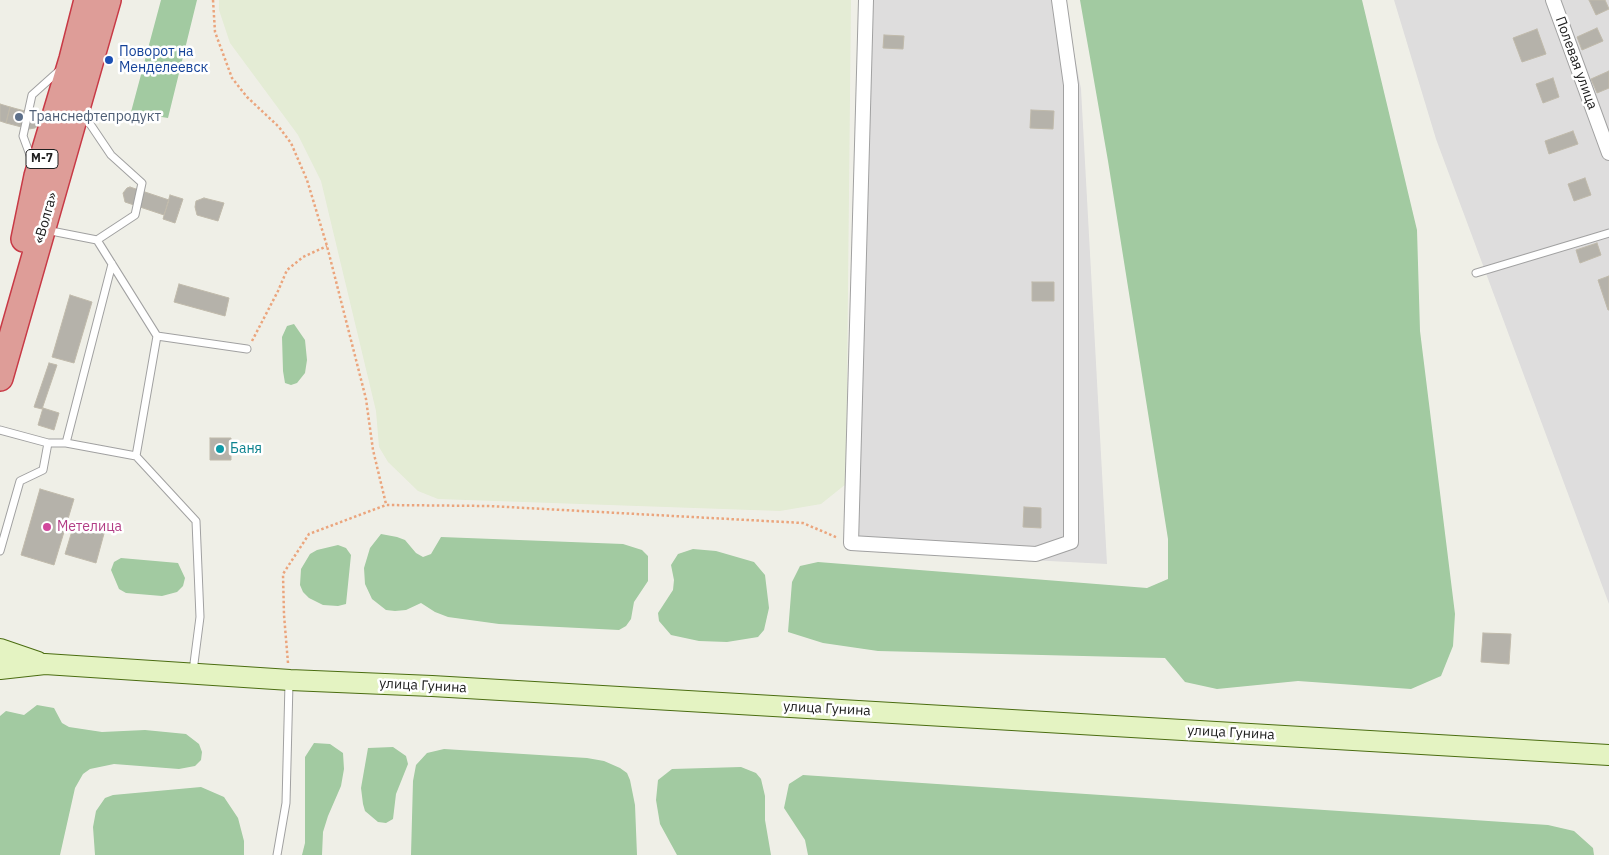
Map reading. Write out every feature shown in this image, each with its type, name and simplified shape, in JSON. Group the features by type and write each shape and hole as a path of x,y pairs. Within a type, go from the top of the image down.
{"highway":[{"name":"«Волга»","path":"0,318 28,227 38,176 87,0"},
{"name":"«Волга»","path":"0,378 108,0"}],"main road":[{"path":"0,648 45,664"},
{"name":"улица Гунина","path":"45,664 290,680 442,687 1609,755"},
{"path":"0,669 45,664"}],"street":[{"path":"866,0 851,543 1036,554 1071,542 1071,85 1059,0"},
{"name":"Полевая улица","path":"1553,0 1609,153"}],"lane":[{"path":"44,229 97,240 135,215 142,183 111,155 85,117 79,104"},
{"path":"1476,273 1609,233"},
{"path":"97,240 157,336 136,456"},
{"path":"66,443 112,264"},
{"path":"157,336 247,349"},
{"path":"0,430 48,442 66,443 136,456 196,521 200,617 193,673"},
{"path":"0,551 20,481 43,470 48,442"},
{"path":"278,855 286,803 290,680"}],"path":[{"path":"213,0 215,32 232,78 247,97 279,127 290,143 307,180 327,246 366,399 373,450 386,505"},
{"path":"247,349 287,270 304,257 327,246"},
{"path":"290,680 284,615 283,574 309,534 386,505 489,506 803,523 851,543"}],"shaded area":[{"path":"870,0 1064,0 1081,89 1107,564 856,551"},
{"path":"1394,0 1609,0 1609,604 1436,139"}],"green space":[{"path":"161,0 197,0 168,118 131,112"},
{"path":"219,0 851,0 846,484 821,504 780,511 438,499 418,491 388,462 379,447 376,411 321,181 298,135 230,43 219,10"},
{"path":"1080,0 1362,0 1417,230 1420,331 1455,614 1453,646 1441,676 1411,689 1298,681 1217,689 1185,682 1165,658 878,651 823,643 788,632 792,582 800,566 818,562 1147,588 1168,579 1168,539 1108,161"},
{"path":"294,324 305,340 307,360 305,373 297,383 291,385 285,383 282,337 287,326"},
{"path":"381,534 405,540 416,553 423,557 431,554 441,537 623,544 642,550 648,556 648,581 634,602 631,619 626,626 619,630 499,624 448,617 435,612 421,603 406,610 386,610 372,599 365,584 364,568 370,548"},
{"path":"338,545 346,548 351,555 346,604 338,606 323,605 309,598 303,592 300,585 301,569 310,554 317,550"},
{"path":"693,549 716,551 754,562 765,575 769,608 764,630 758,637 727,642 699,641 671,635 659,621 658,613 673,590 674,580 671,565 678,554"},
{"path":"121,558 178,563 185,578 183,586 177,592 162,596 126,593 119,589 111,570 114,562"},
{"path":"37,705 54,708 62,723 69,727 102,732 145,730 186,734 199,744 202,752 201,760 195,766 179,769 114,764 90,769 83,774 75,788 60,855 0,855 0,716 6,711 24,715"},
{"path":"314,743 330,744 343,753 344,769 341,786 323,832 322,855 302,855 305,843 305,757"},
{"path":"393,747 406,756 408,764 396,794 393,819 386,823 378,822 365,811 363,804 361,788 368,748"},
{"path":"444,749 587,758 604,761 620,768 627,773 630,780 635,805 637,855 411,855 413,781 416,765 427,753"},
{"path":"741,767 756,773 761,779 765,796 765,820 771,855 677,855 660,824 656,800 658,780 672,769"},
{"path":"803,775 1548,825 1574,831 1593,848 1594,855 808,855 805,840 784,808 789,784"},
{"path":"201,787 224,797 238,818 244,841 244,855 95,855 93,827 96,811 105,798 113,795"}],"building":[{"path":"1589,0 1605,0 1609,9 1596,15"},
{"path":"1597,28 1603,41 1582,50 1577,37"},
{"path":"1537,29 1546,54 1522,62 1513,38"},
{"path":"884,35 904,36 903,49 883,48"},
{"path":"1609,71 1609,88 1597,93 1591,79"},
{"path":"1553,78 1559,97 1543,103 1536,84"},
{"path":"0,104 10,107 6,123 0,121"},
{"path":"10,107 36,114 39,119 38,126 29,129 6,123"},
{"path":"1031,110 1054,111 1053,129 1030,128"},
{"path":"1573,131 1578,144 1549,154 1545,141"},
{"path":"1585,178 1591,195 1574,201 1568,184"},
{"path":"130,187 169,200 164,215 125,202 123,193"},
{"path":"170,195 183,199 175,223 163,219"},
{"path":"204,198 224,203 218,221 197,215 196,201"},
{"path":"1597,243 1601,255 1580,263 1576,250"},
{"path":"1609,276 1609,310 1608,310 1598,280"},
{"path":"1032,282 1054,282 1054,301 1032,301"},
{"path":"179,284 229,298 225,316 174,302"},
{"path":"70,295 92,302 74,363 52,357"},
{"path":"49,363 57,365 42,409 34,407"},
{"path":"43,408 59,413 54,430 38,425"},
{"name":"Баня","path":"210,438 231,438 231,460 210,460"},
{"name":"Метелица","path":"40,489 74,499 54,565 21,555"},
{"path":"1024,507 1041,508 1041,528 1023,527"},
{"path":"75,521 105,530 96,563 65,554"},
{"path":"1483,633 1511,634 1509,664 1481,662"}],"place":[{"name":"Поворот на Менделеевск","path":"109,60"},
{"name":"Транснефтепродукт","path":"19,117"},
{"name":"Баня","path":"220,449"},
{"name":"Метелица","path":"47,527"}]}
